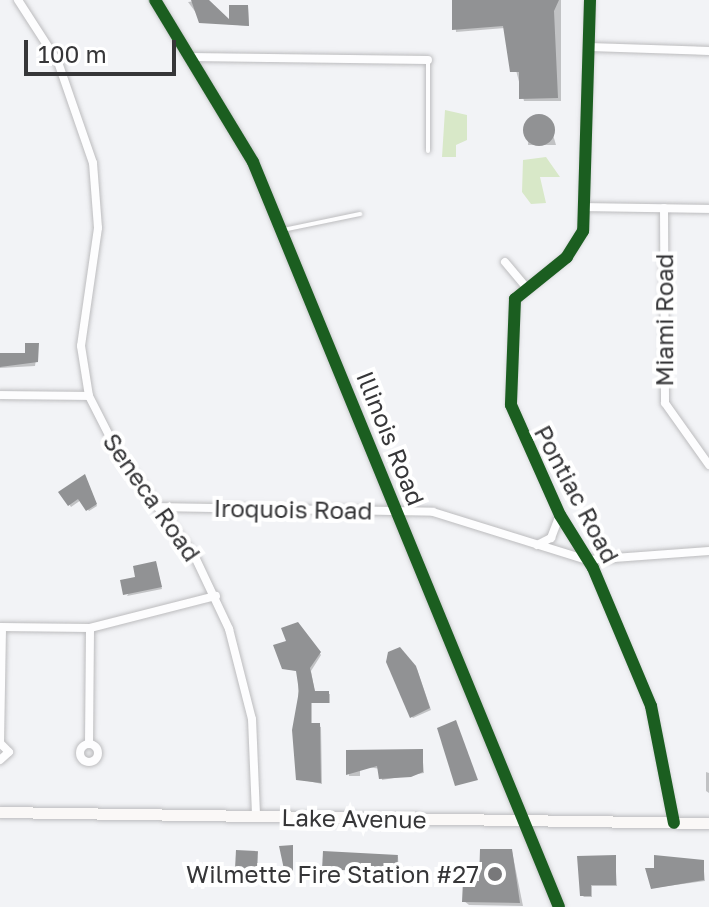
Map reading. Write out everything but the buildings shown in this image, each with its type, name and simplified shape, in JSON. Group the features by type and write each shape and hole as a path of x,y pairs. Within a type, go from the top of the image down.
{"main road":[{"name":"Lake Avenue","path":"0,812 709,823"}],"street":[{"name":"Seneca Road","path":"18,0 58,62 93,163 98,228 81,346 89,396 118,453 158,507 216,596 247,689 256,816"},
{"name":"Illinois Road","path":"155,0 253,162 559,907"},
{"path":"505,262 524,285 576,248 584,207 590,0"},
{"path":"589,47 709,51"},
{"path":"190,57 428,60"},
{"path":"584,207 709,209"},
{"name":"Miami Road","path":"664,208 665,403 709,465"},
{"name":"Pontiac Road","path":"524,285 512,311 512,415 560,515 587,560 657,725 674,823"},
{"path":"0,395 89,396"},
{"name":"Iroquois Road","path":"158,507 397,511 451,517 587,560 708,551"},
{"name":"Pontiac Road","path":"536,545 551,538 560,515"},
{"path":"0,760 9,752 0,743 1,627 90,628 216,596"},
{"path":"89,744 90,628"}],"lane":[{"path":"428,60 428,151"},
{"path":"281,230 360,214"}],"green space":[{"path":"445,110 467,115 467,140 456,145 456,157 442,157"},
{"path":"546,157 560,177 540,177 546,203 531,204 522,192 523,160"}],"cycle path":[{"path":"155,0 253,162 559,907"},
{"path":"590,0 583,231 567,257 515,299 511,405 560,515 593,568 651,706 674,823"}],"place":[{"name":"Wilmette Fire Station #27","path":"495,874"}]}
